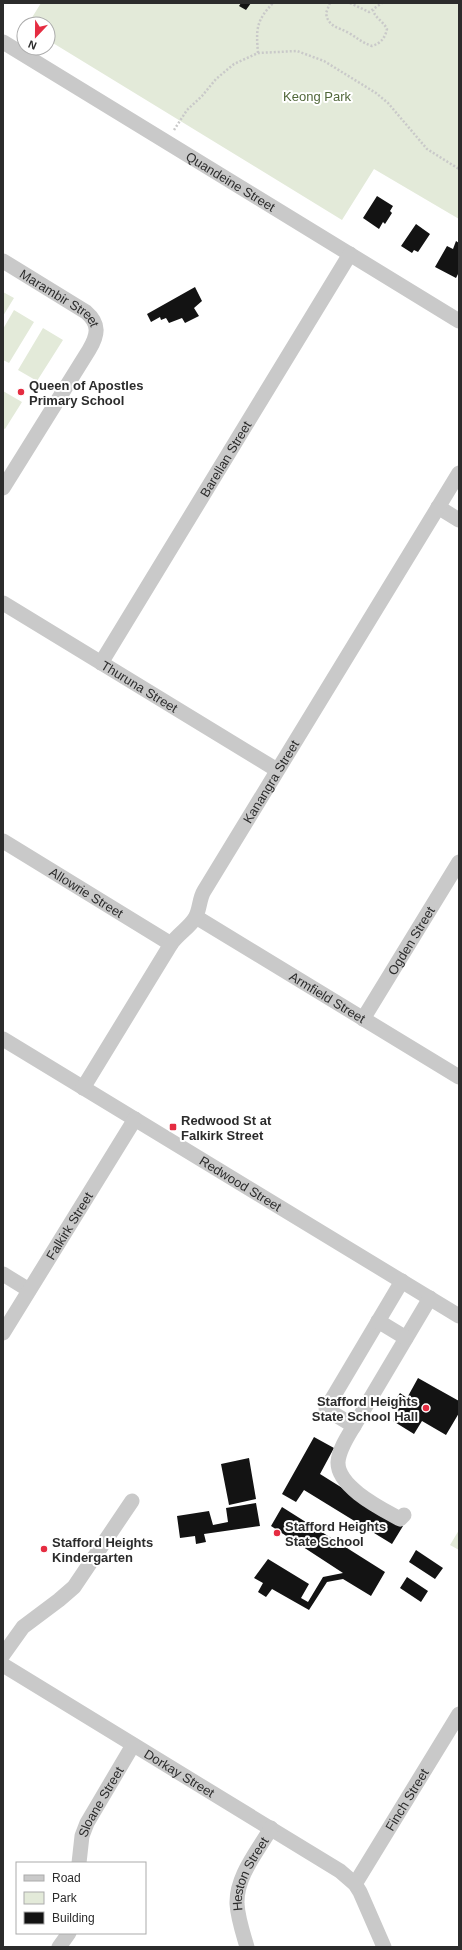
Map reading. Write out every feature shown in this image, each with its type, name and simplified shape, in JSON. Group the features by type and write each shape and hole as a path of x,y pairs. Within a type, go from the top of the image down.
{"street":[{"name":"Quandeine Street","path":"3,42 459,321"},
{"name":"Barellan Street","path":"101,663 350,254"},
{"name":"Marambir Street","path":"3,261 86,312 95,321 97,332 89,350 3,488"},
{"name":"Kanangra Street","path":"196,917 199,901 204,891 459,473"},
{"path":"438,507 459,520"},
{"name":"Thuruna Street","path":"3,603 277,770"},
{"name":"Allowrie Street","path":"3,841 171,944"},
{"name":"Ogden Street","path":"363,1019 459,862"},
{"path":"83,1088 171,944 179,933 196,917"},
{"name":"Armfield Street","path":"196,917 459,1077"},
{"name":"Redwood Street","path":"3,1039 458,1316"},
{"name":"Falkirk Street","path":"3,1333 135,1119"},
{"path":"3,1274 29,1290"},
{"path":"354,1426 326,1409 402,1281"},
{"path":"404,1514 400,1518 378,1507 351,1488 341,1475 338,1463 344,1443 430,1298"},
{"path":"378,1321 406,1338"},
{"path":"3,1655 24,1627 74,1587 132,1501"},
{"name":"Dorkay Street","path":"3,1665 340,1870 354,1884 364,1901 384,1947"},
{"name":"Finch Street","path":"354,1884 459,1714"},
{"name":"Sloane Street","path":"79,1862 82,1836 87,1823 133,1745"},
{"name":"Heston Street","path":"247,1947 238,1913 239,1887 247,1868 271,1828"},
{"path":"59,1947 68,1934"}],"path":[{"path":"258,53 256,34 261,15 273,3"},
{"path":"330,3 326,13 329,22 336,28 348,32 372,46 378,44 383,39 387,29 384,23 374,15 373,10"},
{"path":"350,3 369,12 382,3"},
{"path":"166,142 187,110 202,96 216,79 234,64 258,53 297,51 324,61 350,76 388,103 427,149 459,169"}],"green space":[{"name":"Keong Park","path":"41,3 459,3 459,219 374,169 342,220 56,45 56,16 33,16"},
{"path":"3,292 14,298 3,316"},
{"path":"14,310 34,322 9,363 3,360 3,329"},
{"path":"43,328 63,340 37,381 18,370"},
{"path":"3,391 22,402 5,429 3,428"},
{"path":"459,1530 459,1550 450,1545"}],"building":[{"path":"241,3 251,3 246,10 239,6"},
{"path":"377,196 393,206 390,211 392,213 385,224 383,222 379,229 363,218"},
{"path":"416,224 430,234 418,252 414,250 412,253 401,246"},
{"path":"456,241 459,243 459,272 456,278 435,267 447,246 453,249"},
{"path":"195,287 202,301 194,308 199,316 185,323 182,318 169,323 166,318 161,320 160,317 151,322 147,314"},
{"name":"Stafford Heights State School Hall","path":"418,1378 459,1401 459,1413 446,1435 422,1421 414,1434 393,1421 396,1411 392,1405 400,1393 407,1398"},
{"path":"314,1437 334,1448 320,1474 403,1526 392,1544 304,1490 296,1502 282,1494"},
{"path":"249,1458 256,1499 229,1505 221,1464"},
{"path":"256,1503 260,1526 204,1534 206,1542 196,1544 195,1536 180,1538 177,1516 209,1511 213,1525 228,1522 226,1508"},
{"path":"282,1507 385,1572 371,1596 343,1579 327,1582 309,1610 272,1589 266,1597 258,1592 263,1583 254,1578 268,1559 309,1584 301,1598 308,1602 323,1577 343,1573 271,1526"},
{"path":"416,1550 443,1568 435,1579 409,1562"},
{"path":"407,1577 428,1591 421,1602 400,1588"}],"place":[{"name":"Queen of Apostles Primary School","path":"21,392"},
{"name":"Redwood St at Falkirk Street","path":"173,1127"},
{"name":"Stafford Heights State School Hall","path":"426,1408"},
{"name":"Stafford Heights State School","path":"277,1533"},
{"name":"Stafford Heights Kindergarten","path":"44,1549"}]}
